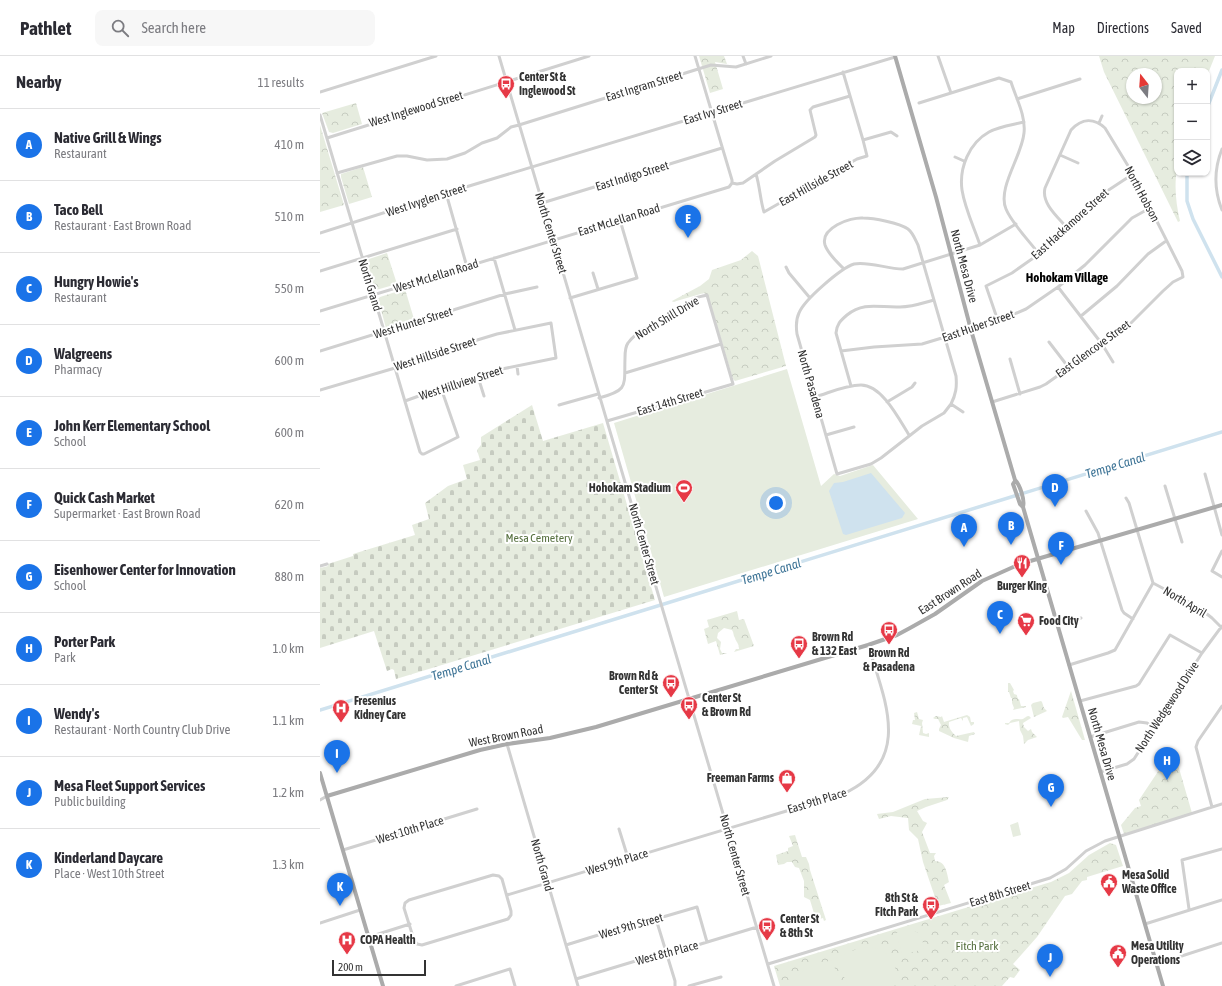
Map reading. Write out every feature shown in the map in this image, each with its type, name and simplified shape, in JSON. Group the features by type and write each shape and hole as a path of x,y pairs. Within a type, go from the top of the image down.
{"main road":[{"name":"North Mesa Drive","path":"895,56 936,198 971,330 1015,481 1013,484 1018,491 1020,504 1058,625 1163,986"},
{"name":"East Brown Road","path":"690,699 897,635 935,614 968,590 990,577 1020,564 1222,505"},
{"name":"West Brown Road","path":"327,796 473,751 569,734 690,699"},
{"path":"320,773 383,986"}],"street":[{"path":"320,92 436,56"},
{"name":"North Center Street","path":"499,56 774,986"},
{"name":"West Inglewood Street","path":"327,138 589,56"},
{"path":"695,56 731,184"},
{"path":"743,56 746,64"},
{"name":"East Ingram Street","path":"337,173 393,156 407,156 427,160 447,159 465,153 482,143 497,138 511,127 699,69 714,65 731,67 771,56"},
{"name":"East Ivy Street","path":"532,167 895,56"},
{"path":"938,56 951,93"},
{"path":"844,72 863,140 891,132 897,136"},
{"path":"919,103 999,78 1012,82 1024,122 1023,143 1006,186 1004,199 1006,209 1039,254"},
{"path":"1017,99 1080,79"},
{"name":"East McLellan Road","path":"553,241 731,184 740,184 775,161 812,140 816,135 810,110 812,107 850,96"},
{"name":"North Grand","path":"320,115 384,332 422,454 458,437 441,388"},
{"path":"1068,229 1046,202 1043,194 1071,130 1083,121 1091,120 1099,123 1102,116"},
{"path":"980,245 963,195 961,177 964,161 975,144 988,133 1004,126 1024,122"},
{"name":"North Hobson","path":"1099,123 1105,128 1133,174 1182,271 1183,276"},
{"path":"1066,127 1071,130"},
{"name":"East Hillside Street","path":"756,174 761,189 764,212 857,159 866,156 867,154 863,140"},
{"name":"East Indigo Street","path":"542,203 722,148"},
{"path":"1222,148 1219,157 1216,190 1222,210"},
{"path":"1060,155 1078,163"},
{"path":"955,157 964,161"},
{"name":"West Ivyglen Street","path":"320,233 446,192 532,167"},
{"name":"East Hackamore Street","path":"998,321 986,286 1012,273 1039,254 1068,229 1098,197 1133,174"},
{"path":"446,192 467,267"},
{"name":"East Huber Street","path":"841,351 922,344 998,321 1026,309 1058,287 1085,265 1132,218 1150,208"},
{"path":"873,219 874,213"},
{"path":"815,397 852,386 868,386 875,389 887,402 909,435 944,413 956,394 957,385 945,337 923,263 918,245 913,236 907,229 898,225 873,219 858,218 841,223 830,230 825,236 824,243 828,251 844,269 861,263 892,269 903,269 923,263 951,255 980,245 1016,224"},
{"path":"570,298 637,278 620,220"},
{"path":"320,271 457,229"},
{"name":"West McLellan Road","path":"320,311 553,241"},
{"path":"1081,316 1117,286 1148,254 1166,241"},
{"path":"494,258 515,330"},
{"path":"786,267 789,273 810,298"},
{"name":"North Pasadena","path":"844,269 803,305 798,313 796,326 796,334 837,474 871,464 881,458 909,435"},
{"path":"593,273 598,290"},
{"name":"East Glencove Street","path":"992,402 1040,387 1069,368 1130,324 1163,291 1183,276"},
{"name":"West Hunter Street","path":"320,351 505,294 537,287"},
{"path":"1058,287 1102,344 1113,362"},
{"name":"North Shill Drive","path":"599,398 618,392 622,387 625,373 626,346 632,338 650,326 676,313 696,298 706,295 721,344"},
{"path":"852,386 836,333 837,326 840,321 860,307 915,306 934,300"},
{"name":"West Hillside Street","path":"320,390 395,368 421,357 497,334 551,323 556,358"},
{"path":"1049,342 1069,368"},
{"path":"625,373 721,344"},
{"name":"East 14th Street","path":"607,421 733,384 721,344"},
{"name":"West Hillview Street","path":"405,401 478,377 517,366 556,358"},
{"path":"1010,359 1020,394"},
{"name":"West Hillview Street","path":"517,366 518,374"},
{"path":"478,377 484,396"},
{"path":"887,402 912,387 914,383"},
{"path":"559,406 598,394"},
{"path":"951,404 963,412"},
{"path":"826,435 854,427"},
{"path":"1205,474 1222,535"},
{"path":"1165,486 1182,542"},
{"name":"North April","path":"1126,498 1129,503 1153,583 1198,607 1222,627"},
{"path":"1086,511 1097,531 1122,610 1133,619"},
{"path":"1222,551 1212,571 1222,577"},
{"path":"320,566 327,564"},
{"path":"1069,665 1115,650 1153,583"},
{"path":"1058,625 1081,618"},
{"name":"North Wedgewood Drive","path":"1100,772 1127,764 1134,759 1202,654 1222,627"},
{"path":"1080,701 1139,684 1170,635 1202,654"},
{"name":"East 9th Place","path":"728,828 843,794 863,783 877,767 886,748 889,733 887,710 868,645"},
{"path":"1212,807 1196,747 1198,741 1222,706"},
{"path":"1090,737 1139,722 1147,723 1154,728"},
{"name":"North Grand","path":"507,744 578,986"},
{"name":"West Brown Road","path":"320,799 327,796"},
{"name":"East 8th Street","path":"768,964 1050,878 1066,869 1095,845 1222,804"},
{"name":"West 10th Place","path":"342,850 477,809"},
{"name":"West 9th Place","path":"506,895 728,828"},
{"path":"619,829 628,858"},
{"path":"1189,909 1182,860 1222,849"},
{"path":"494,875 499,876 502,880 506,895 511,911 511,916 508,919 422,945 417,944 404,908 405,903 409,900 494,875"},
{"path":"1145,924 1189,909 1222,900"},
{"name":"West 9th Street","path":"566,945 650,919 656,919 697,907 707,942"},
{"path":"320,923 360,910"},
{"path":"656,919 675,980 675,986"},
{"path":"369,937 410,924"},
{"name":"West 8th Place","path":"576,979 662,953 671,953 757,927"},
{"path":"1157,964 1222,943"},
{"path":"456,986 510,970 515,986"},
{"path":"689,986 721,977"}],"green space":[{"path":"699,56 724,56 727,64 715,62 723,89 710,93"},
{"path":"1099,56 1215,56 1210,68 1174,68 1174,176 1176,176 1177,202 1180,221 1178,222 1104,72"},
{"path":"356,103 362,124 333,133 329,132 322,113"},
{"path":"320,125 344,205 320,212"},
{"path":"363,167 372,197 349,204 341,174"},
{"path":"752,251 758,256 786,366 735,381 733,379 708,296 704,293 673,302 672,301 700,286 709,279 712,270 741,260"},
{"path":"387,253 397,284 376,290 374,288 366,260"},
{"path":"405,289 414,319 386,328 378,299"},
{"path":"787,369 821,486 834,474 840,476 873,465 918,519 664,597 614,423"},
{"name":"Mesa Cemetery","path":"532,405 543,441 603,423 655,600 396,679 394,670 392,669 387,671 374,631 320,648 320,568 353,556 353,554 415,535 412,525 429,519 425,503 448,486 467,479 463,465 480,460 477,450 481,445 481,437"},
{"path":"737,611 739,620 744,619 754,646 734,652 736,649 739,649 738,644 732,630 724,628 718,633 717,638 721,642 720,649 722,653 727,653 720,655 716,641 708,644 704,629 709,627 707,620"},
{"path":"1008,683 1010,683 1014,690 1014,694 1017,695 1021,706 1026,707 1013,710 1012,698 1008,692"},
{"path":"1071,691 1085,740 1082,740 1068,717 1062,717"},
{"path":"1041,701 1047,711 1034,717 1031,705"},
{"path":"917,712 919,719 923,720 923,733 929,733 929,737 919,735 921,726 912,724 913,720 915,720 914,713"},
{"path":"967,715 970,717 971,722 974,722 974,724 971,726 967,717 963,718 963,721 961,718 949,722 949,727 956,736 974,732 975,734 969,736 968,742 954,738 939,731 941,725 938,719 933,718 936,716 942,716 944,722"},
{"path":"1029,716 1031,718 1023,723 1024,727 1028,731 1031,729 1037,737 1028,740 1024,744 1019,721 1008,725 1005,723 1009,723 1014,719 1023,719"},
{"path":"1174,751 1192,813 1124,834 1121,825 1135,808 1141,806 1139,800 1171,752"},
{"path":"949,797 947,800 917,811 923,821 927,823 922,832 930,853 936,853 934,856 935,861 944,865 948,875 949,882 944,885 951,903 938,906 923,862 918,839 909,830 908,818 891,816 879,819 877,814 893,812 925,799"},
{"path":"1018,822 1021,835 1013,837 1010,825"},
{"path":"795,835 802,857 806,857 809,864 826,920 824,921 823,918 816,920 810,900 804,897 804,881 799,868 795,867 792,862 778,865 776,855 788,851 788,848 793,846 789,836"},
{"name":"Fitch Park","path":"1110,843 1116,845 1123,866 1087,877 1087,880 1082,881 1072,894 1065,896 1037,937 1013,964 1020,970 1014,978 1010,977 1002,986 780,986 774,966 1051,882 1069,873 1089,855"},
{"path":"905,930 914,931 919,934 924,949 905,954 902,953 896,933"},
{"path":"873,947 885,952 892,961 901,981 892,986 848,986 836,958 859,948"},
{"path":"832,960 841,986 792,986 803,971"}],"water":[{"path":"871,473 905,513 902,518 846,535 843,534 829,491 834,483 843,482"}],"waterway":[{"path":"1209,104 1222,70"},
{"path":"1187,176 1187,201 1193,219 1222,277"},
{"name":"Tempe Canal","path":"320,710 1222,432"}],"place":[{"name":"Center St & Inglewood St","path":"506,99"},
{"name":"John Kerr Elementary School","path":"688,238"},
{"name":"Hohokam Stadium","path":"684,503"},
{"name":"Walgreens","path":"1055,507"},
{"name":"Taco Bell","path":"1011,545"},
{"name":"Native Grill & Wings","path":"964,547"},
{"name":"Quick Cash Market","path":"1061,565"},
{"name":"Burger King","path":"1022,578"},
{"name":"Hungry Howie's","path":"1000,634"},
{"name":"Food City","path":"1026,636"},
{"name":"Brown Rd & Pasadena","path":"889,645"},
{"name":"Brown Rd & 132 East","path":"799,659"},
{"name":"Brown Rd & Center St","path":"671,698"},
{"name":"Center St & Brown Rd","path":"689,720"},
{"name":"Fresenius Kidney Care","path":"341,723"},
{"name":"Wendy's","path":"337,773"},
{"name":"Porter Park","path":"1167,780"},
{"name":"Freeman Farms","path":"787,793"},
{"name":"Eisenhower Center for Innovation","path":"1051,807"},
{"name":"Mesa Solid Waste Office","path":"1109,897"},
{"name":"Kinderland Daycare","path":"340,906"},
{"name":"8th St & Fitch Park","path":"931,920"},
{"name":"Center St & 8th St","path":"767,941"},
{"name":"COPA Health","path":"347,955"},
{"name":"Mesa Utility Operations","path":"1118,968"},
{"name":"Mesa Fleet Support Services","path":"1050,977"}],"district":[{"name":"Hohokam Village","path":"1067,277"}]}
